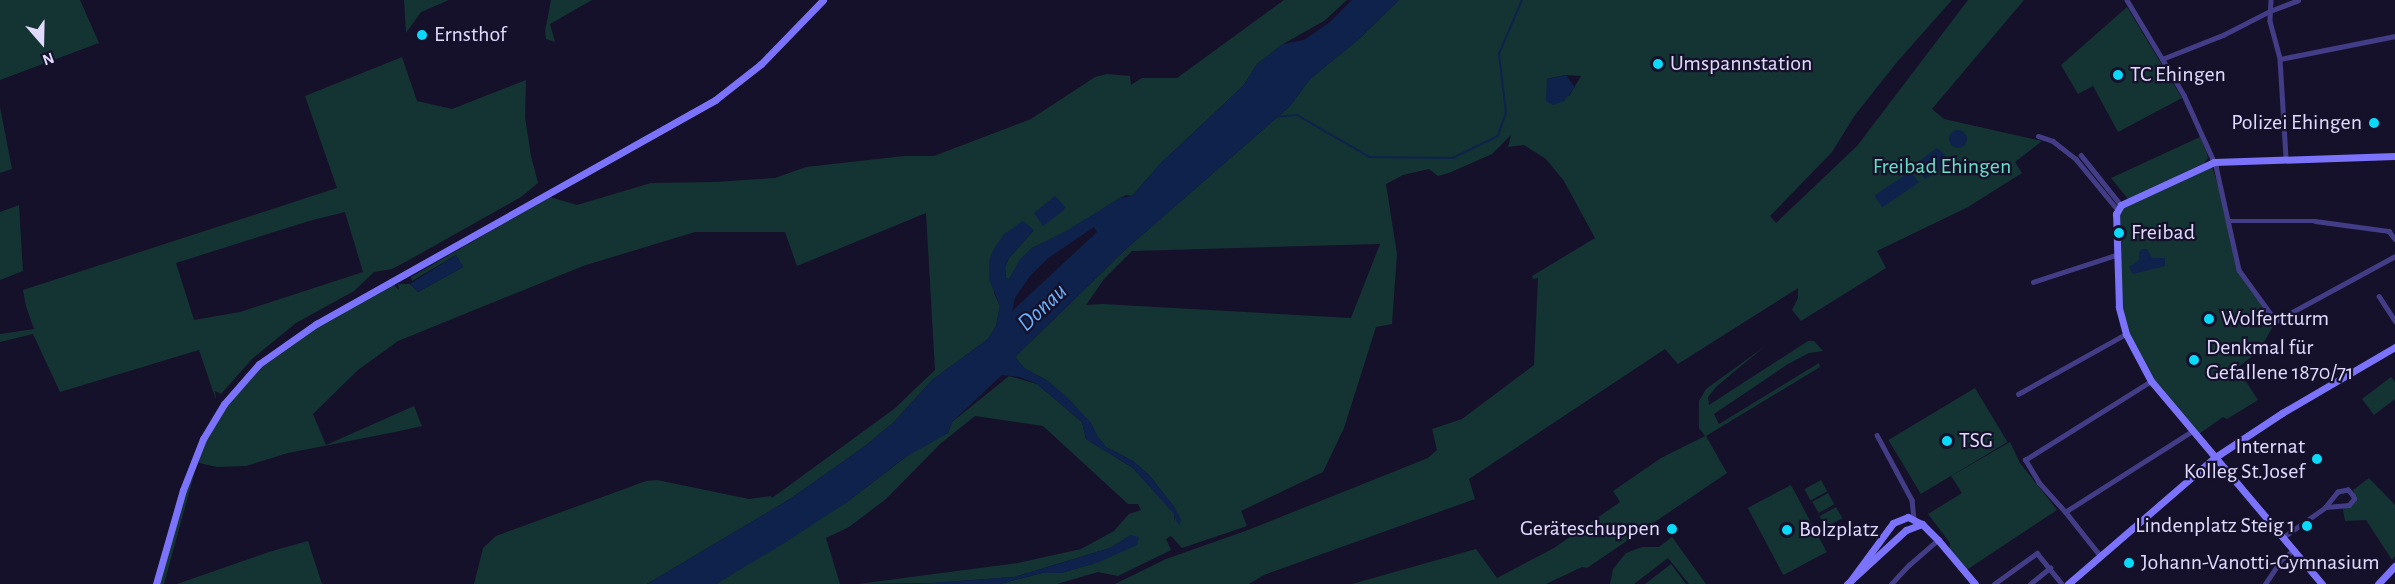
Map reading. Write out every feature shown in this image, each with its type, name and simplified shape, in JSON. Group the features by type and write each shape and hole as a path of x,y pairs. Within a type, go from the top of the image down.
{"street":[{"path":"156,584 183,490 203,439 230,397 259,364 316,324 715,100 761,64 822,0"},
{"path":"2127,0 2184,95 2214,162 2230,221 2238,270 2276,321 2395,256"},
{"path":"2271,0 2270,21 2280,59 2286,158"},
{"path":"2162,59 2223,35 2270,10 2298,0"},
{"path":"2280,59 2395,36"},
{"path":"2038,136 2053,141 2078,157 2119,207 2116,255 2119,307 2126,333 2151,381 2322,584"},
{"path":"2119,207 2214,162 2395,156"},
{"path":"2230,221 2315,221 2389,231 2395,239"},
{"path":"2034,282 2116,255"},
{"path":"2379,296 2395,321"},
{"path":"2018,394 2126,333"},
{"path":"2068,584 2214,458 2282,413 2395,347"},
{"path":"2100,556 2039,483 2025,460 2151,381"},
{"path":"2065,512 2192,432"},
{"path":"1877,435 1912,500 1914,519"},
{"path":"2282,538 2326,507 2349,505 2354,499 2353,496 2348,490 2343,490 2329,500 2326,507"},
{"path":"1849,582 1893,523 1904,517 1922,524 1975,584"},
{"path":"1849,582 1898,537 1922,524"},
{"path":"1891,584 1909,564 1938,540"},
{"path":"2265,584 2281,560 2292,551"},
{"path":"1994,584 2037,553 2062,584"},
{"path":"2030,584 2050,568"},
{"path":"2378,584 2393,571"}],"green space":[{"path":"0,0 80,0 99,43 0,80"},
{"path":"404,0 449,0 421,12 406,33"},
{"path":"551,0 592,0 550,24 555,42 546,39 545,31"},
{"path":"1284,0 1347,0 1324,21 1283,44 1257,64 1244,85 1161,163 1132,196 1126,195 1120,198 1066,232 1032,248 1009,279 1006,278 1005,267 1009,258 1034,230 1004,234 994,293 1000,306 996,326 988,339 932,380 894,422 865,446 790,499 647,584 474,584 483,548 496,536 646,481 657,480 749,499 771,496 772,498 894,409 935,370 926,213 797,266 785,232 695,232 583,266 398,341 358,370 313,414 326,445 414,406 422,426 288,453 246,466 217,467 199,463 198,459 206,442 230,401 273,357 316,327 393,284 399,290 398,284 410,284 418,292 463,267 456,255 412,281 411,277 550,197 577,205 651,183 775,178 806,167 904,156 934,156 1031,119 1095,77 1107,74 1130,76 1131,85 1142,78 1177,78"},
{"name":"Freibad Ehingen","path":"1399,0 1952,0 1897,62 1855,115 1832,152 1770,216 1776,223 1857,146 1968,0 2024,0 1932,109 1944,119 2042,141 2015,162 2022,173 1968,207 1877,251 1886,268 1801,321 1792,310 1798,298 1798,288 1678,364 1665,349 1469,479 1475,499 1264,575 1249,584 1115,584 1166,559 1248,530 1428,458 1437,450 1432,429 1462,419 1534,365 1538,278 1533,279 1532,276 1595,238 1564,181 1546,159 1524,145 1508,147 1511,135 1492,154 1449,173 1438,176 1429,169 1403,175 1386,184 1397,254 1392,324 1376,327 1344,428 1323,472 1241,511 1247,526 1182,548 1171,536 1166,539 1171,550 1118,576 1098,572 1057,584 1000,584 1042,573 1061,573 1099,562 1131,535 1110,548 1014,577 933,583 858,584 1018,563 1081,549 1114,531 1129,514 1141,510 1138,504 1128,504 1043,426 975,416 940,444 886,499 849,527 826,538 840,584 716,584 847,502 915,450 948,433 952,422 1009,376 1037,384 1082,422 1086,439 1133,468 1174,513 1175,523 1175,508 1149,475 1133,461 1106,447 1097,436 1091,423 1048,381 1024,368 1015,357 1126,249 1290,106 1310,79 1359,39","holes":["1566,75 1581,76 1569,96 1547,79","1380,244 1351,318 1103,304 1086,305 1104,279 1132,251"]},
{"name":"TC Ehingen","path":"2127,7 2182,98 2118,132 2093,86 2078,94 2061,65"},
{"path":"402,57 417,101 452,109 526,80 525,117 538,183 521,197 409,260 392,269 374,272 354,291 296,323 252,359 221,394 215,391 216,400 199,350 60,392 33,334 0,342 0,334 34,329 23,290 337,188 305,96","holes":["345,212 363,272 240,312 194,320 176,263"]},
{"path":"0,107 12,169 0,173"},
{"path":"2200,137 2208,158 2204,163 2128,199 2111,178"},
{"path":"2212,167 2230,221 2239,270 2276,321 2259,351 2237,368 2258,400 2227,419 2223,417 2196,436 2151,381 2126,334 2119,307 2115,217 2122,205"},
{"path":"19,205 23,271 0,280 0,212"},
{"path":"1808,341 1814,341 1823,351 1809,353 1788,364 1714,414 1719,424 1819,363 1820,367 1706,436 1727,473 1587,568 1582,567 1546,584 1352,584 1476,549 1497,578 1554,548 1620,502 1613,491 1661,458 1705,436 1699,428 1699,401 1706,389 1764,347 1717,386 1708,397 1709,405"},
{"path":"2391,377 2395,382 2395,399 2374,415 2362,399"},
{"name":"TSG","path":"1975,388 2007,442 1921,494 1888,440"},
{"path":"2010,442 2020,463 2057,510 1965,571 1949,552 1950,543 1928,514 1962,493 1951,476"},
{"path":"195,471 164,584 159,584 185,493"},
{"path":"2369,478 2395,505 2395,556 2392,560 2366,520 2345,521 2343,509 2356,502 2353,490"},
{"path":"1821,480 1827,491 1811,501 1804,489"},
{"name":"Bolzplatz","path":"1791,485 1827,552 1783,575 1748,508"},
{"path":"1828,493 1834,504 1819,513 1812,502"},
{"path":"1836,507 1842,518 1826,528 1819,516"},
{"path":"1672,537 1706,584 1689,584 1668,558 1634,584 1610,584 1613,569 1626,553 1642,547 1659,547"},
{"path":"308,541 322,584 177,584 272,551"},
{"path":"1671,564 1686,584 1645,584"}],"water":[{"name":"Donau","path":"1352,0 1399,0 1359,39 1310,79 1290,106 1126,249 1015,357 1024,368 1048,381 1068,398 1091,423 1097,436 1106,447 1133,461 1149,475 1175,508 1181,520 1179,526 1173,513 1133,468 1086,439 1082,422 1037,384 1020,377 1002,375 952,422 948,433 904,458 847,502 716,584 647,584 790,499 865,446 894,422 932,380 988,339 996,326 1000,306 989,279 989,262 993,250 1004,234 1023,221 1034,230 1009,258 1005,267 1006,278 1009,279 1020,259 1032,248 1066,231 1120,198 1132,196 1161,163 1244,85 1257,64 1283,44 1304,40 1330,22","holes":["1094,227 1097,232 1012,311 1015,298 1030,276 1047,259"]},
{"path":"1566,75 1575,87 1564,101 1553,105 1546,101 1547,79"},
{"path":"1954,130 1962,130 1967,135 1965,146 1954,148 1949,143 1949,135"},
{"path":"1937,148 1946,156 1945,165 1925,179 1914,165"},
{"path":"1911,171 1919,183 1882,207 1875,196"},
{"path":"1055,196 1065,207 1064,210 1043,226 1034,213"},
{"path":"2147,249 2152,258 2165,258 2165,266 2133,274 2129,267 2139,260 2139,252"},
{"path":"456,255 463,267 418,292 410,284"},
{"path":"1131,535 1139,537 1137,545 1099,562 1061,573 1042,573 1000,584 915,584 1014,577 1110,548"}],"waterway":[{"path":"1274,117 1297,115 1370,157 1453,158 1498,136 1506,113 1499,54 1522,0"}],"place":[{"name":"Ernsthof","path":"422,35"},
{"name":"Umspannstation","path":"1658,64"},
{"name":"TC Ehingen","path":"2118,75"},
{"name":"Polizei Ehingen","path":"2374,123"},
{"name":"Freibad","path":"2119,233"},
{"name":"Wolfertturm","path":"2209,319"},
{"name":"Denkmal für Gefallene 1870/71","path":"2194,360"},
{"name":"TSG","path":"1947,441"},
{"name":"Internat Kolleg St.Josef","path":"2317,459"},
{"name":"Lindenplatz Steig 1","path":"2307,526"},
{"name":"Geräteschuppen","path":"1672,529"},
{"name":"Bolzplatz","path":"1787,530"},
{"name":"Johann-Vanotti-Gymnasium","path":"2129,563"}]}
